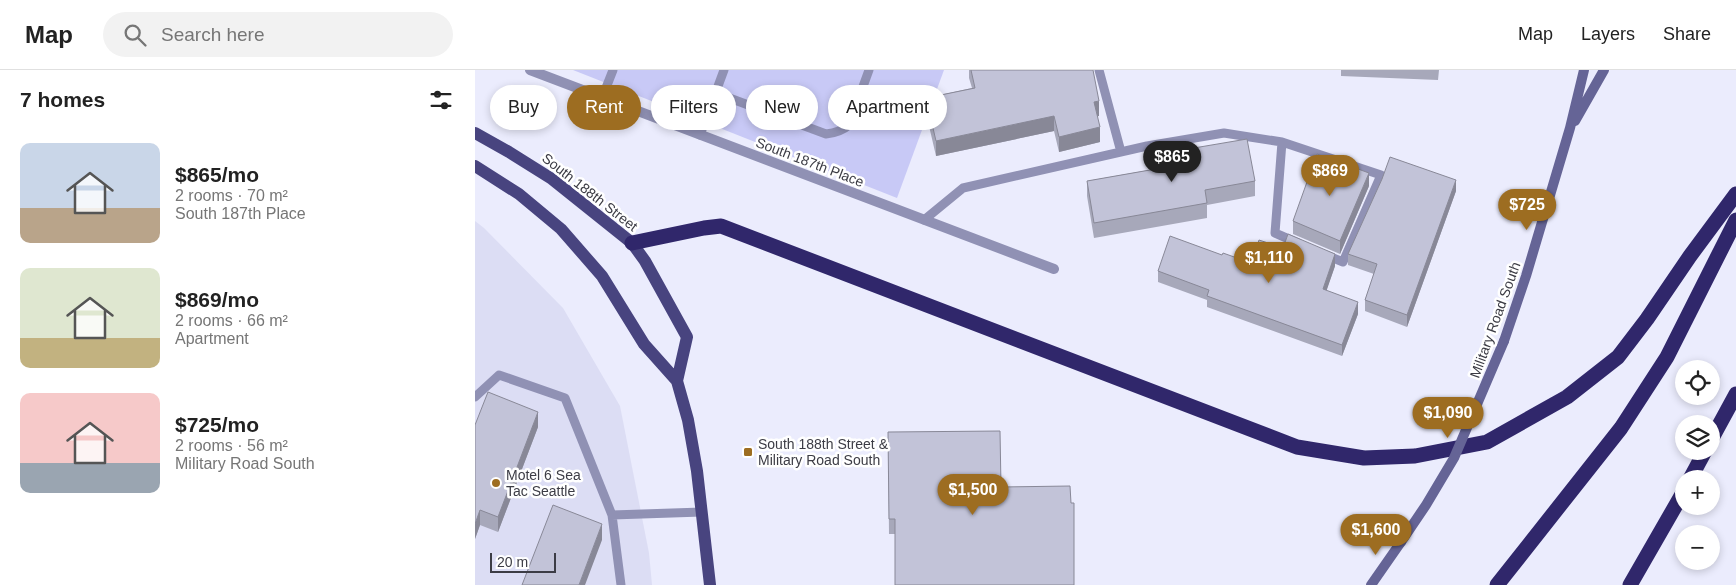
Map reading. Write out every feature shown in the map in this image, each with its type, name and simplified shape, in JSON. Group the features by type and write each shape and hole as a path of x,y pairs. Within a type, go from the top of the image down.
{"highway":[{"path":"632,243 721,226 1297,447 1364,458 1415,456 1487,442 1567,397 1618,356 1647,319 1690,256 1736,194"},
{"path":"1497,585 1621,428 1667,358 1736,220"},
{"path":"1720,423 1736,394"},
{"path":"1630,585 1675,507"}],"main road":[{"name":"Military Road South","path":"1371,585 1426,505 1454,458 1504,341 1526,276 1570,128 1584,70"},
{"name":"Military Road South","path":"1570,128 1604,70"},
{"name":"South 188th Street","path":"475,133 552,179 632,243 645,261 687,337 677,381"},
{"name":"South 188th Street","path":"475,166 519,194 561,229 602,276 644,344 677,381 689,420 710,585"}],"street":[{"name":"South 187th Place","path":"530,70 569,85"},
{"name":"South 187th Place","path":"641,113 1053,269"}],"lane":[{"path":"607,85 613,70"},
{"path":"719,85 724,70"},
{"path":"736,100 826,134 835,132 843,130 849,125 869,70"},
{"path":"1099,70 1121,152"},
{"path":"700,135 702,130"},
{"path":"924,220 963,188 1147,146 1224,133 1282,142 1381,175 1343,262 1275,233 1282,142"},
{"path":"475,397 499,376 565,398 611,515 621,585"},
{"path":"611,515 701,512"}],"shaded area":[{"path":"573,70 944,70 938,85 828,85 828,130 922,130 897,198 725,130 736,130 736,85 651,85 651,101 641,97 641,85 611,85"},
{"path":"475,221 563,308 620,406 649,553 652,585 475,585"}],"building":[{"path":"971,70 1093,70 1099,101 1094,102 1100,127 1059,137 1054,116 936,141 933,130 947,130 947,94 975,88"},
{"path":"1247,139 1255,181 1205,190 1207,203 1094,223 1087,181 1190,163 1188,149"},
{"path":"1317,154 1369,173 1340,241 1293,221"},
{"path":"1390,157 1456,180 1407,315 1365,300 1377,264 1348,254"},
{"path":"1288,234 1335,254 1323,289 1358,302 1342,345 1207,296 1209,290 1158,271 1170,236 1222,255 1223,253 1251,263 1259,240 1283,248"},
{"name":"Motel 6 Sea Tac Seattle","path":"488,392 538,412 498,517 480,510 475,524 475,425"},
{"path":"1000,431 1001,487 1070,486 1071,503 1074,503 1074,585 895,585 895,519 889,519 888,432"},
{"name":"Motel 6 Sea Tac Seattle","path":"553,505 602,524 579,585 522,585"}],"place":[{"name":"South 188th Street & Military Road South","path":"748,452"},
{"name":"Motel 6 Sea Tac Seattle","path":"496,483"}]}
